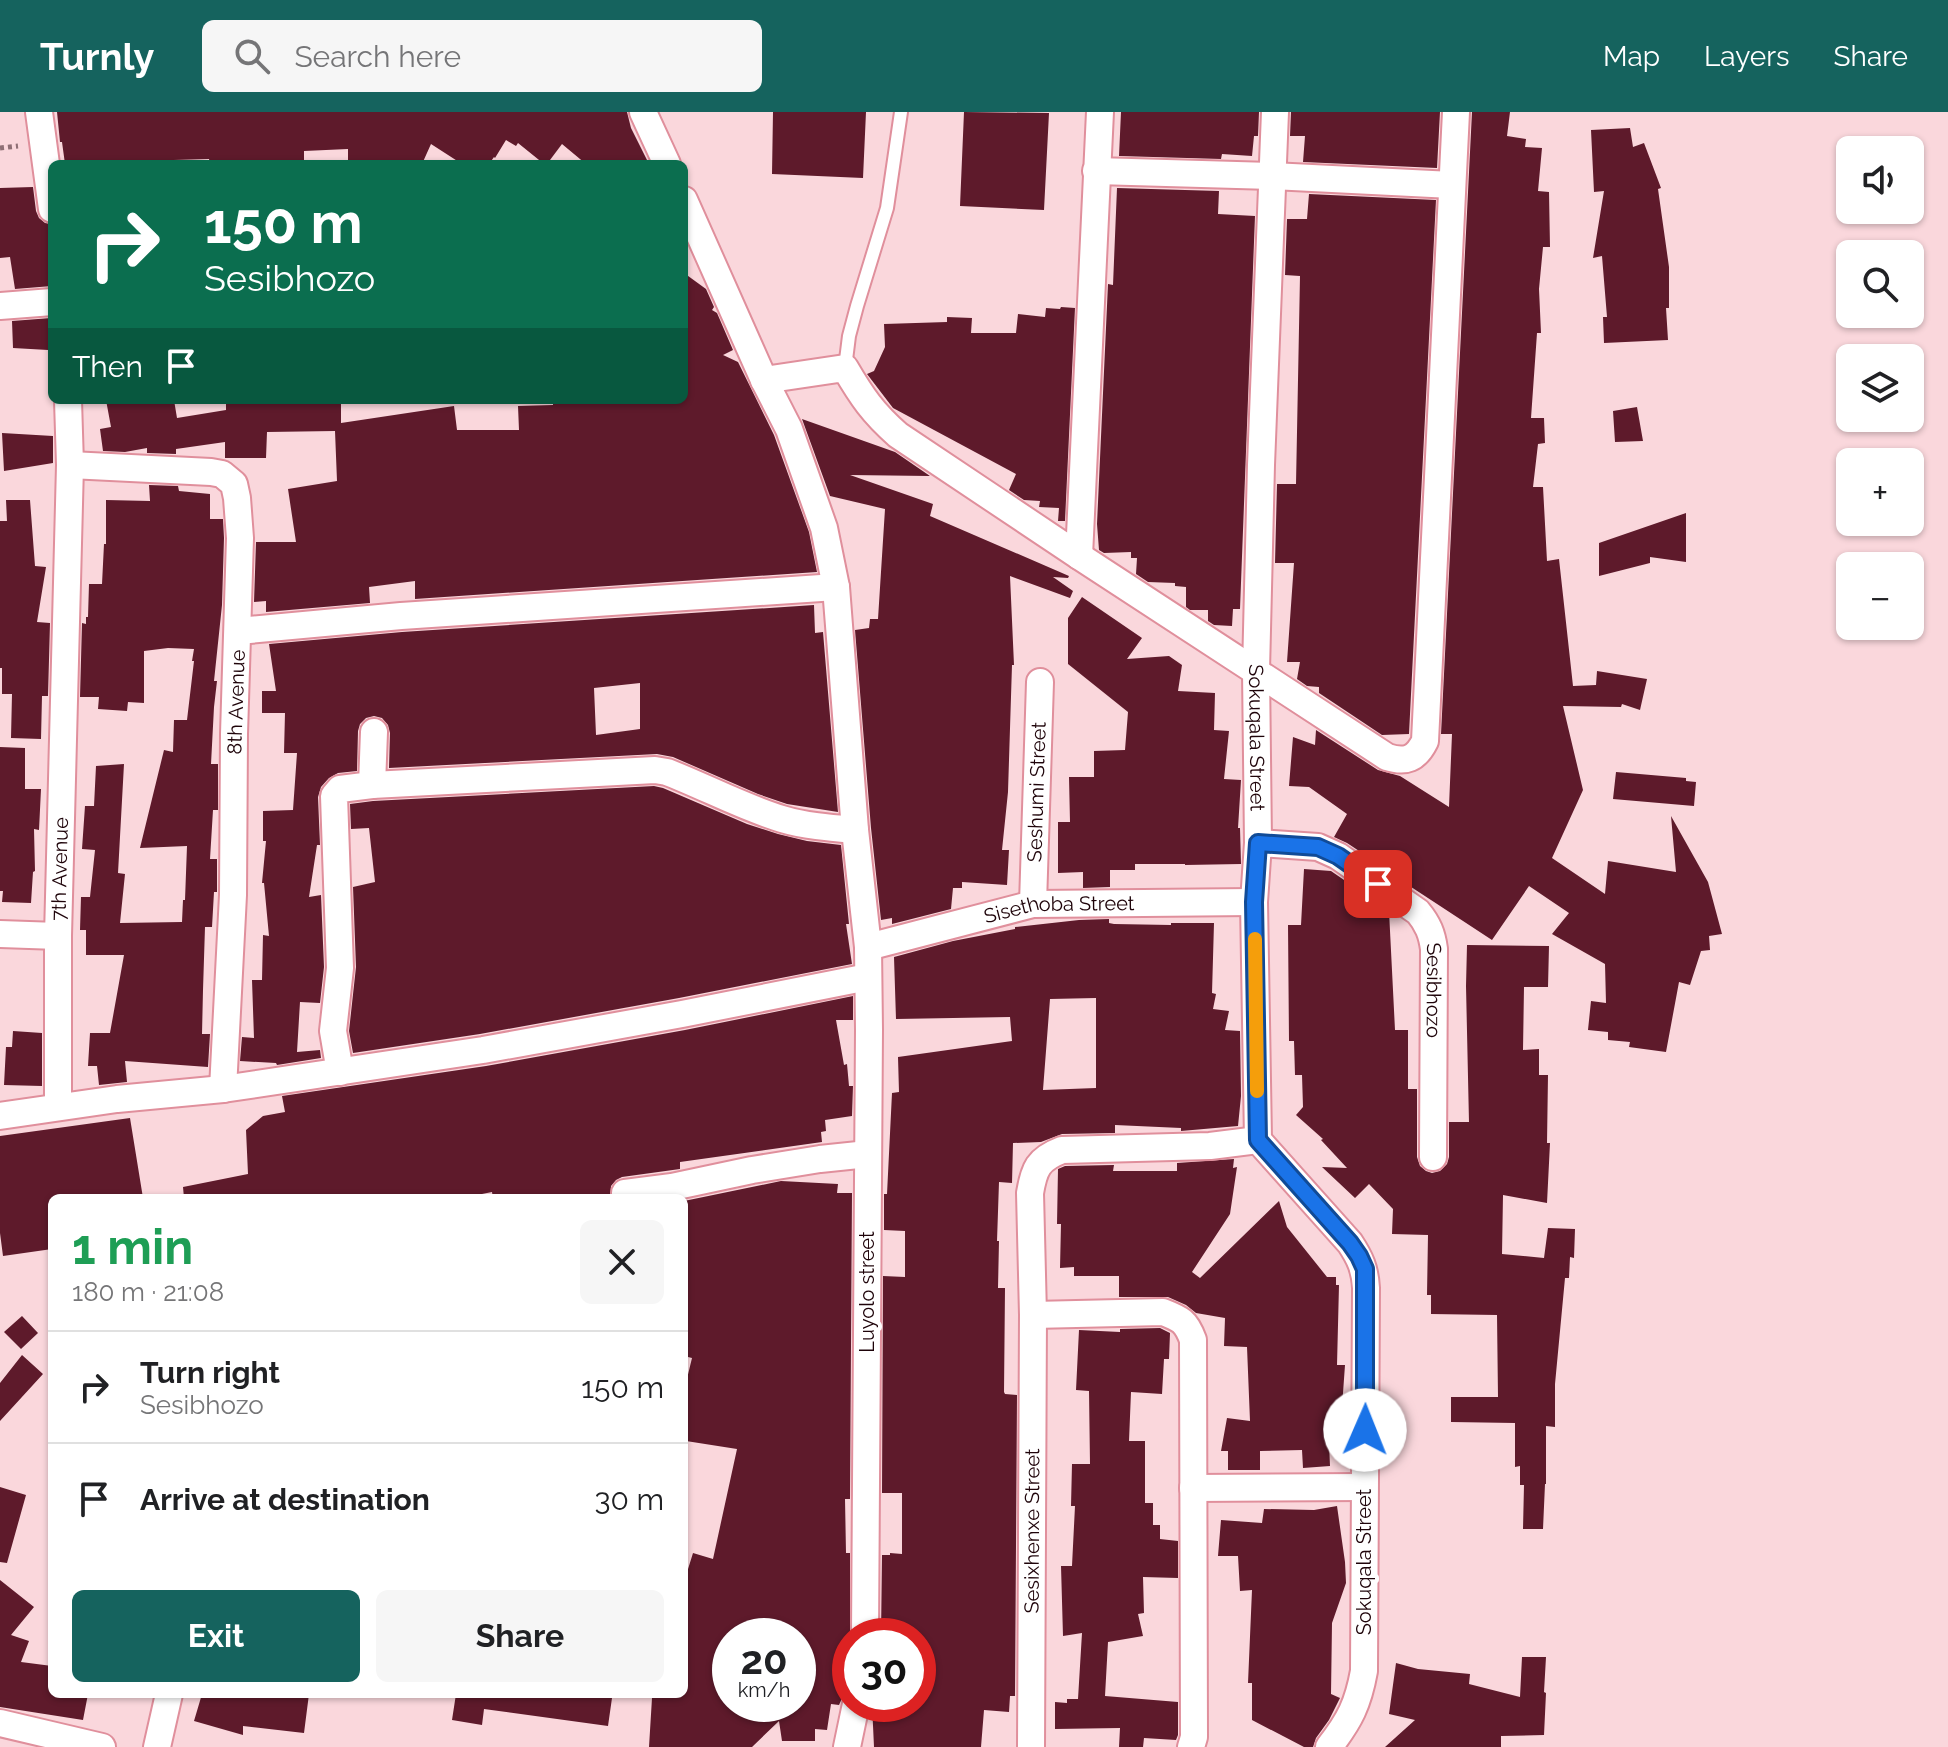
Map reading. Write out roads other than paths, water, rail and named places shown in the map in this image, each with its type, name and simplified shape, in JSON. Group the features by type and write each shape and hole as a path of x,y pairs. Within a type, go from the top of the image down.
{"street":[{"path":"39,112 48,179"},
{"path":"643,112 665,160"},
{"path":"1079,556 1100,112"},
{"name":"Sokuqala Street","path":"1275,112 1256,671 1258,843 1254,902 1258,1140 1350,1243 1365,1269 1364,1671 1360,1694 1349,1720 1329,1747"},
{"path":"764,380 845,368 878,417 898,435 1387,757 1398,760 1410,758 1419,752 1425,741 1456,112"},
{"path":"1096,171 1452,185"},
{"name":"Luyolo street","path":"688,209 789,429 824,528 836,587 855,830 868,947 865,1618"},
{"path":"0,306 48,302"},
{"name":"7th Avenue","path":"58,1107 58,936 70,465 68,404"},
{"name":"8th Avenue","path":"70,465 211,472 222,474 234,484 240,538 233,895 223,1089"},
{"path":"238,631 401,616 836,587"},
{"name":"Seshumi Street","path":"1033,904 1040,682"},
{"path":"372,785 374,732"},
{"path":"340,1072 333,1031 340,968 334,796 340,789 655,770 680,776 785,821 855,830"},
{"name":"Sesibhozo","path":"1258,843 1318,847 1338,856 1418,912 1426,923 1432,934 1434,949 1433,1157"},
{"name":"Sisethoba Street","path":"868,947 1033,904 1254,902"},
{"path":"0,934 58,936"},
{"path":"0,1116 340,1072 682,1014 868,977"},
{"name":"Sesixhenxe Street","path":"1031,1747 1032,1178 1038,1165 1048,1155 1062,1150 1210,1146 1258,1140"},
{"path":"625,1193 820,1159 868,1154"},
{"path":"1033,1315 1163,1312 1180,1319 1189,1328 1193,1340 1194,1737 1191,1747"},
{"path":"1193,1488 1364,1487"},
{"path":"157,1747 168,1698"},
{"path":"847,1747 852,1722"},
{"path":"0,1723 26,1739 102,1747"}],"lane":[{"path":"845,368 849,336 887,208 901,112"}]}
